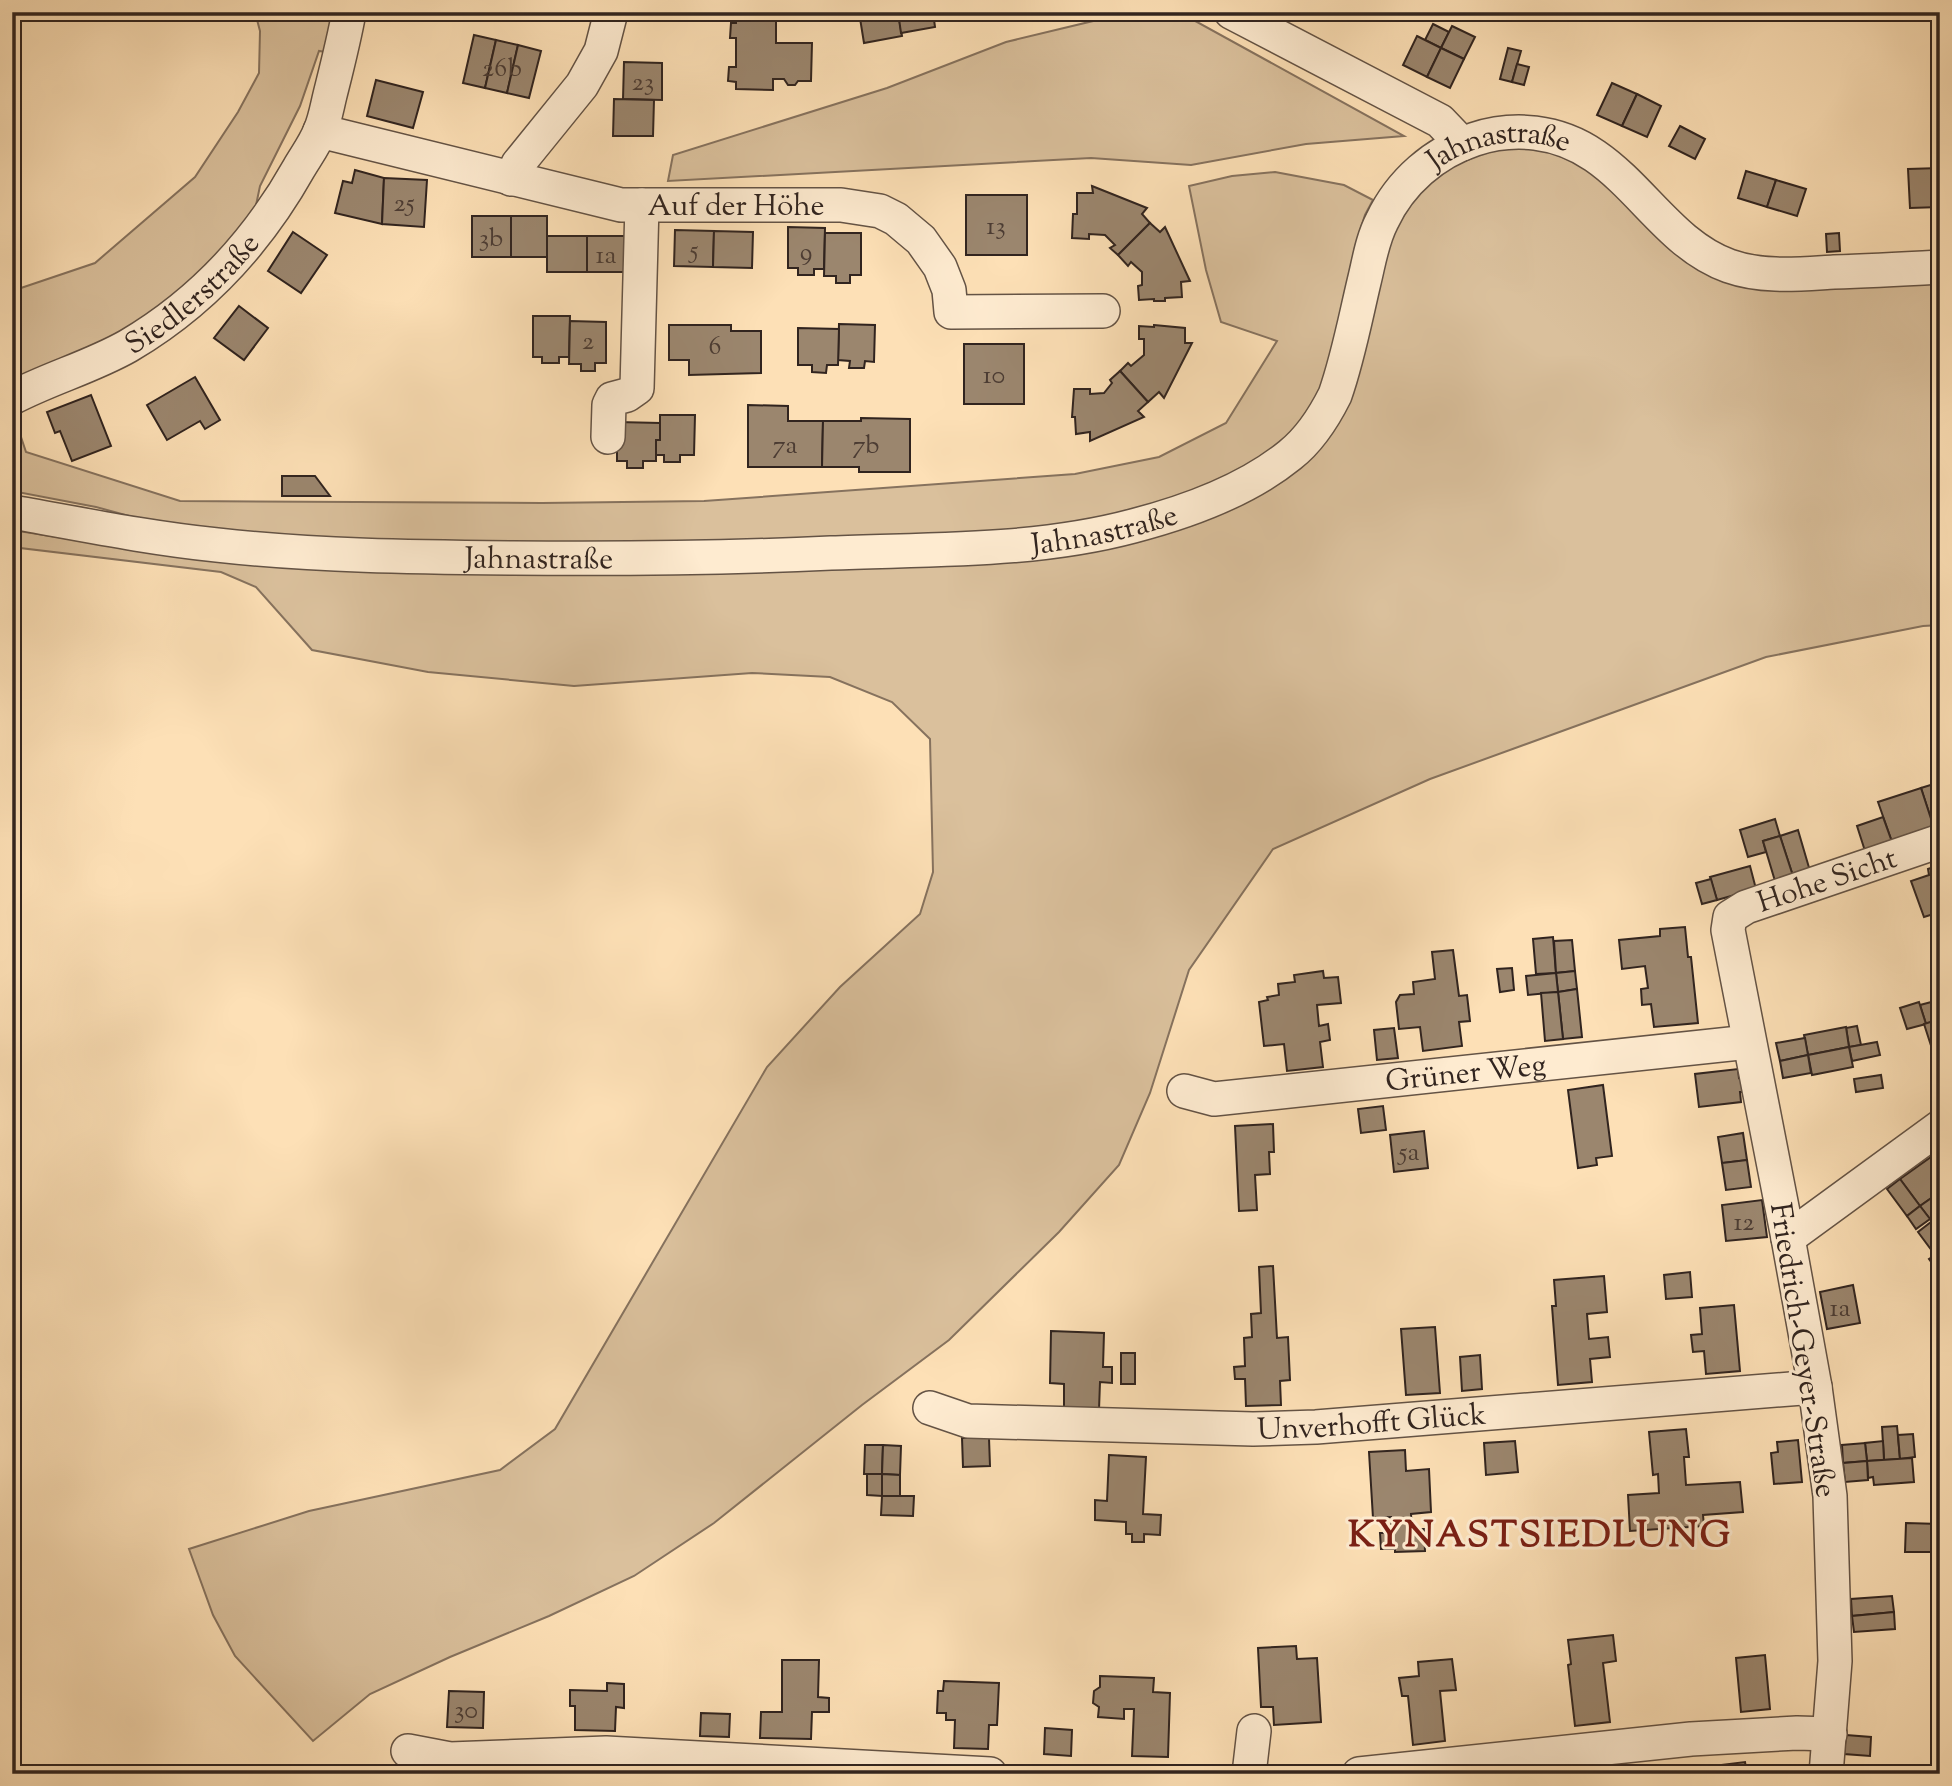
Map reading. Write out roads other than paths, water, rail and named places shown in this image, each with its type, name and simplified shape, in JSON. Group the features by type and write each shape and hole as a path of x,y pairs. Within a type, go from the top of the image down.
{"street":[{"name":"Siedlerstraße","path":"12,398 128,346 174,315 216,278 254,237 282,197 320,131 343,47 349,12"},
{"path":"511,179 517,164 582,85 601,51 611,12"},
{"path":"1231,12 1440,121 1462,144"},
{"name":"Auf der Höhe","path":"320,131 602,202 642,205 841,205 880,211 896,219 921,240 940,267 949,290 951,312 1103,311"},
{"name":"Jahnastraße","path":"12,512 146,536 215,545 300,552 442,558 737,557 918,550 1063,540 1136,525 1208,501 1269,470 1293,453 1310,435 1335,395 1374,240 1392,202 1410,181 1435,160 1475,137 1492,134 1521,132 1553,137 1582,148 1619,176 1692,246 1713,260 1746,271 1785,275 1940,267"},
{"path":"608,437 611,399 627,395 637,388 642,205"},
{"name":"Hohe Sicht","path":"1728,930 1730,917 1746,906 1940,841"},
{"name":"Friedrich-Geyer-Straße","path":"1728,930 1815,1387 1830,1496 1835,1661 1826,1774"},
{"name":"Grüner Weg","path":"1184,1091 1214,1098 1749,1042"},
{"path":"1788,1238 1940,1127"},
{"name":"Unverhofft Glück","path":"930,1408 968,1421 1253,1429 1315,1427 1815,1387"},
{"path":"1249,1774 1254,1731"},
{"path":"1359,1774 1691,1739 1797,1733 1830,1734"},
{"path":"408,1751 450,1759 606,1753 990,1774"}],"district":[{"name":"KYNASTSIEDLUNG","path":"1540,1533"}]}
